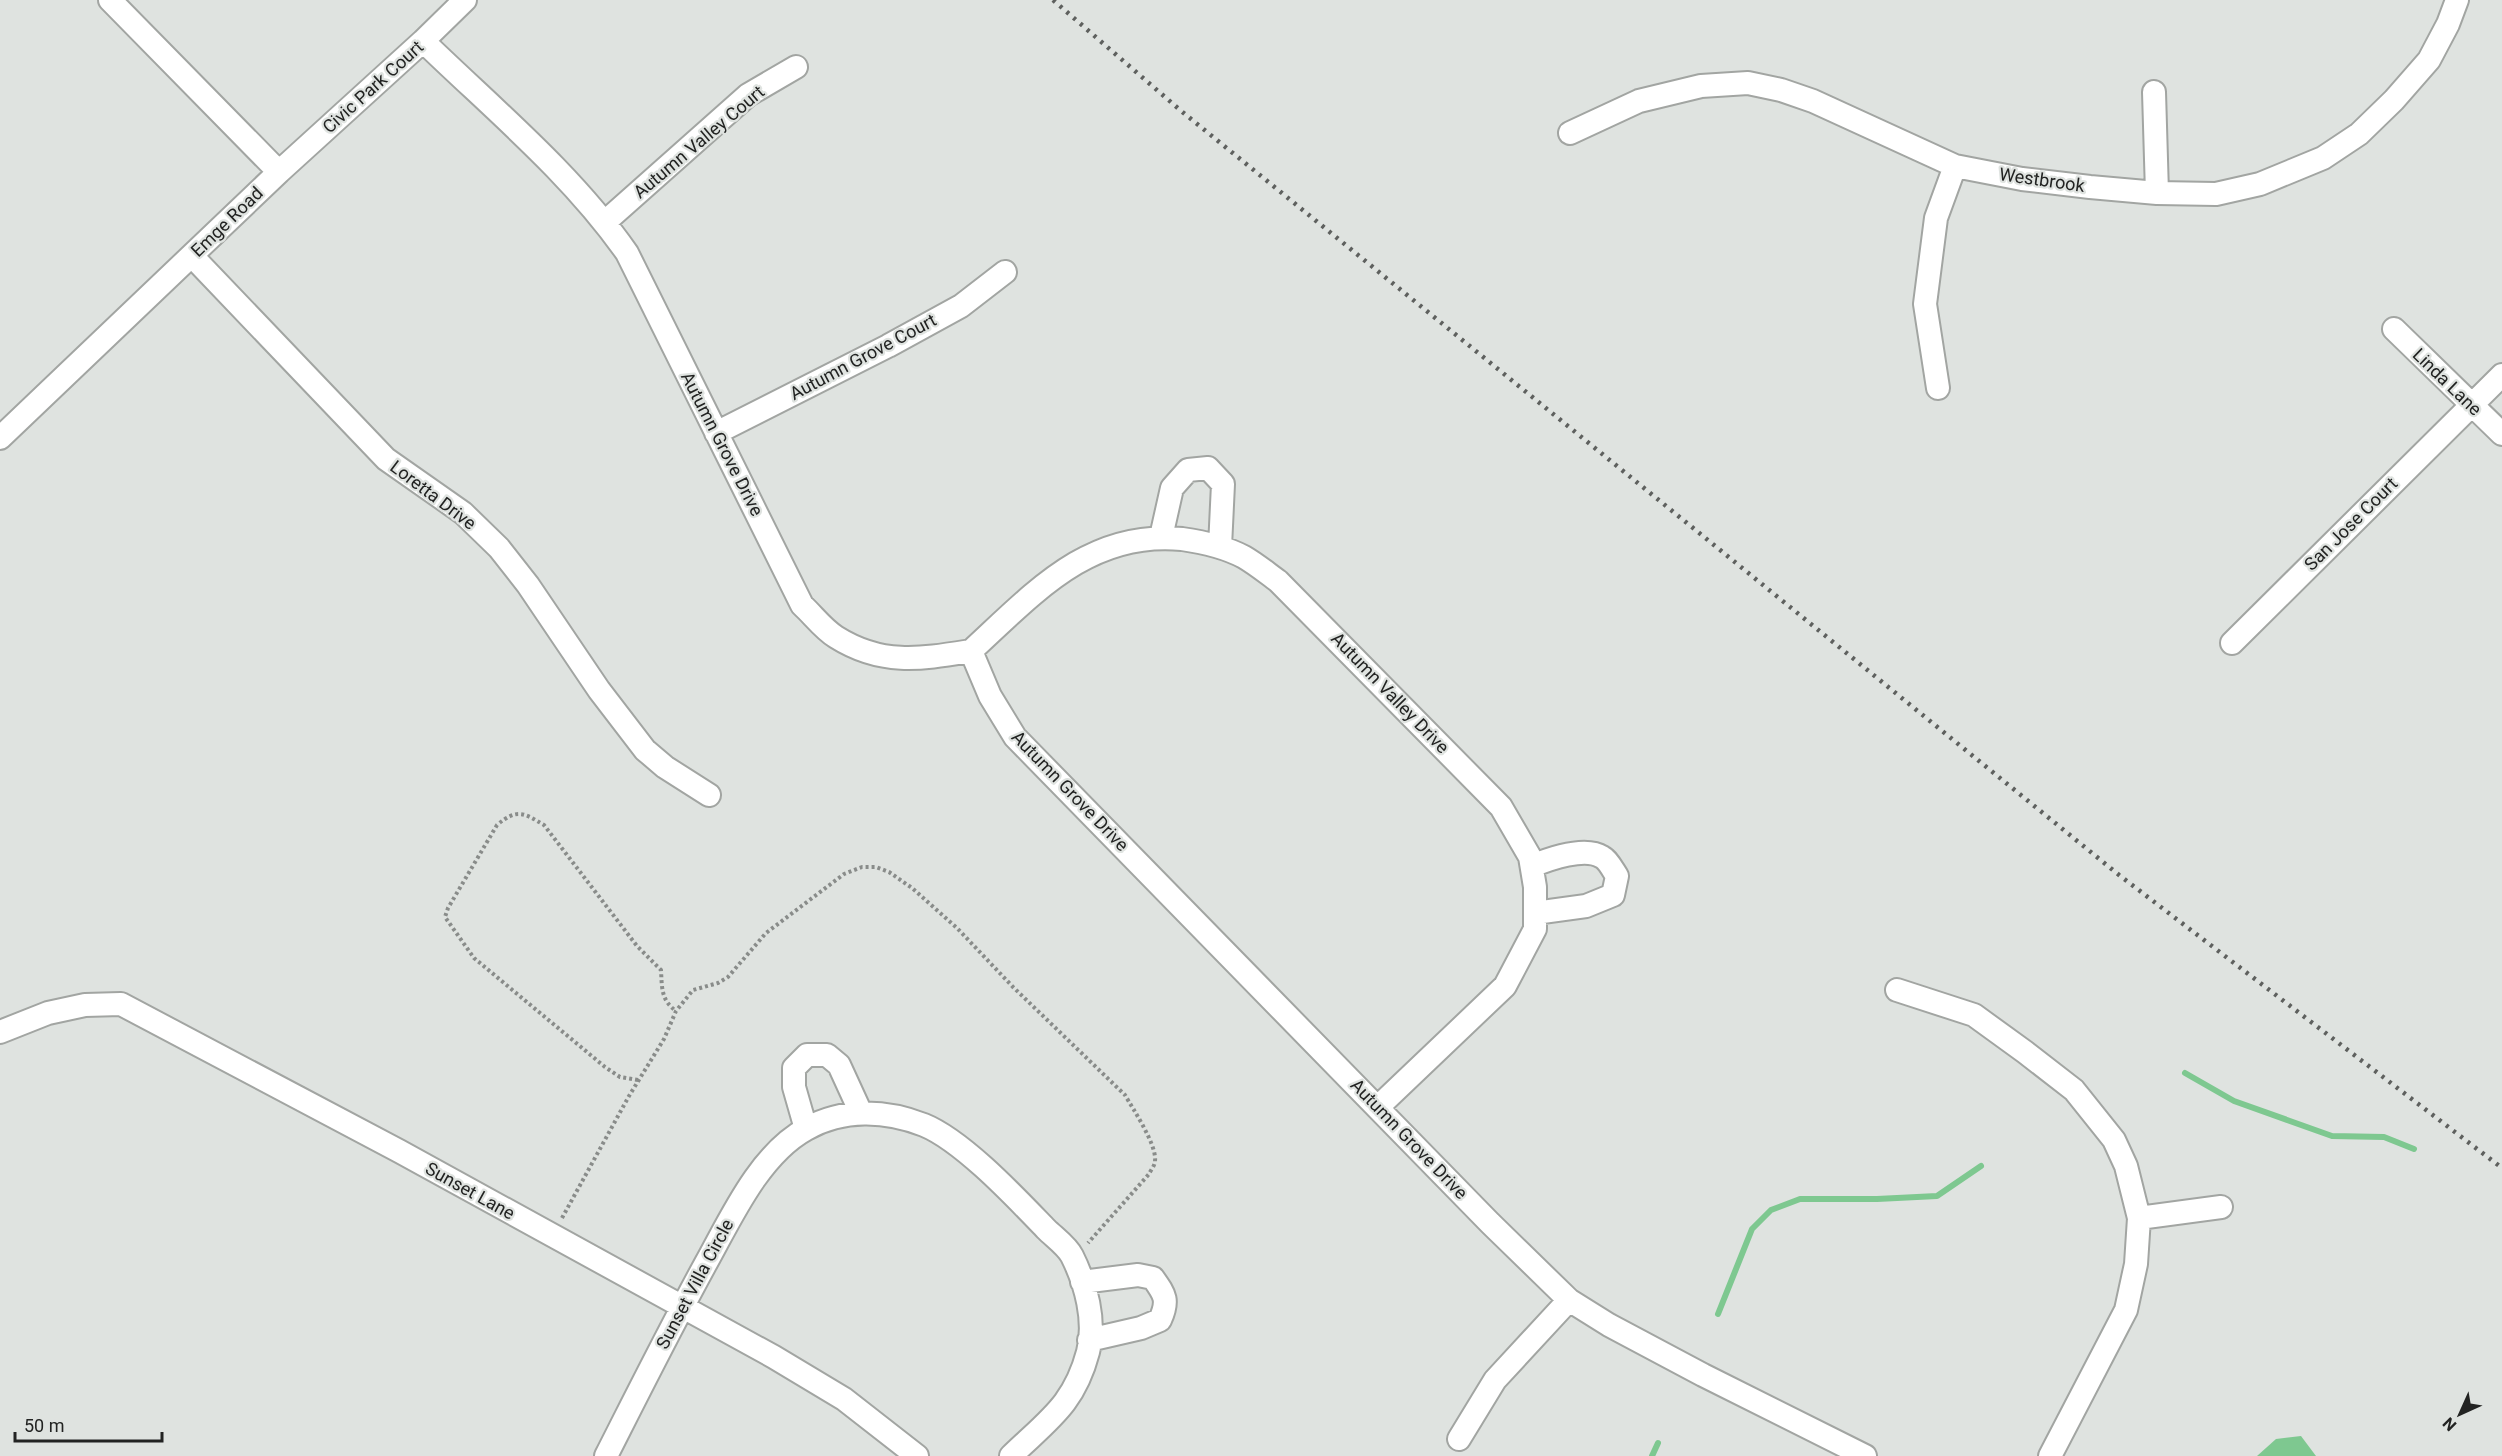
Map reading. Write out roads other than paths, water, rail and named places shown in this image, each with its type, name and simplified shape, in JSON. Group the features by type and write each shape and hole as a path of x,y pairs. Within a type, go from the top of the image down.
{"street":[{"name":"Emge Road","path":"0,438 279,172 110,0"},
{"name":"Civic Park Court","path":"279,172 465,0"},
{"name":"Westbrook","path":"1570,133 1649,98 1701,86 1748,83 1781,90 1812,101 1955,166 2022,179 2157,193 2216,194 2260,184 2323,158 2359,134 2394,100 2429,60 2448,24 2457,0"},
{"name":"Autumn Grove Drive","path":"423,41 574,188 605,222 627,253 802,605 835,637 868,652 894,659 921,659 971,651 990,696 1015,737 1490,1223 1569,1300 1609,1325 1703,1375 1865,1456"},
{"name":"Autumn Valley Court","path":"605,222 748,95 796,66"},
{"path":"2154,92 2157,193"},
{"path":"1938,388 1925,304 1936,218 1955,166"},
{"name":"Loretta Drive","path":"192,256 386,459 463,513 498,548 528,585 599,690 645,750 664,767 709,795"},
{"name":"Autumn Grove Court","path":"716,433 888,346 961,306 1005,272"},
{"name":"Linda Lane","path":"2394,329 2502,434"},
{"name":"San Jose Court","path":"2232,642 2502,375"},
{"path":"1161,537 1172,488 1188,470 1208,468 1223,484 1220,547"},
{"name":"Autumn Valley Drive","path":"971,651 1034,593 1080,560 1119,543 1161,537 1191,540 1220,547 1244,557 1278,581 1501,807 1530,857 1535,887 1535,929 1505,986 1378,1107"},
{"path":"1532,866 1550,859 1585,852 1602,857 1617,876 1613,895 1586,906 1535,914"},
{"path":"1897,990 1974,1015 2074,1090 2114,1140 2126,1166 2139,1218 2136,1264 2126,1310 2050,1456"},
{"name":"Sunset Lane","path":"0,1032 48,1013 75,1007 121,1004 399,1151 682,1307 844,1399 917,1456"},
{"path":"806,1129 794,1087 794,1068 807,1055 827,1055 839,1065 861,1113"},
{"name":"Sunset Villa Circle","path":"606,1456 682,1307 742,1197 775,1153 806,1129 851,1113 899,1117 947,1137 1012,1194 1071,1253 1088,1297 1089,1350 1074,1390 1053,1419 1011,1456"},
{"path":"2139,1218 2221,1207"},
{"path":"1082,1282 1138,1275 1153,1278 1164,1294 1166,1307 1160,1320 1141,1328 1089,1340"},
{"path":"1459,1439 1495,1380 1569,1300"}],"waterway":[{"path":"2185,1073 2234,1101 2332,1136 2384,1137 2414,1149"},
{"path":"1718,1314 1752,1229 1771,1210 1800,1199 1937,1196 1981,1166"},
{"path":"1652,1456 1658,1443"}],"railway":[{"path":"1053,0 1180,110 2119,875 2502,1168"}]}
